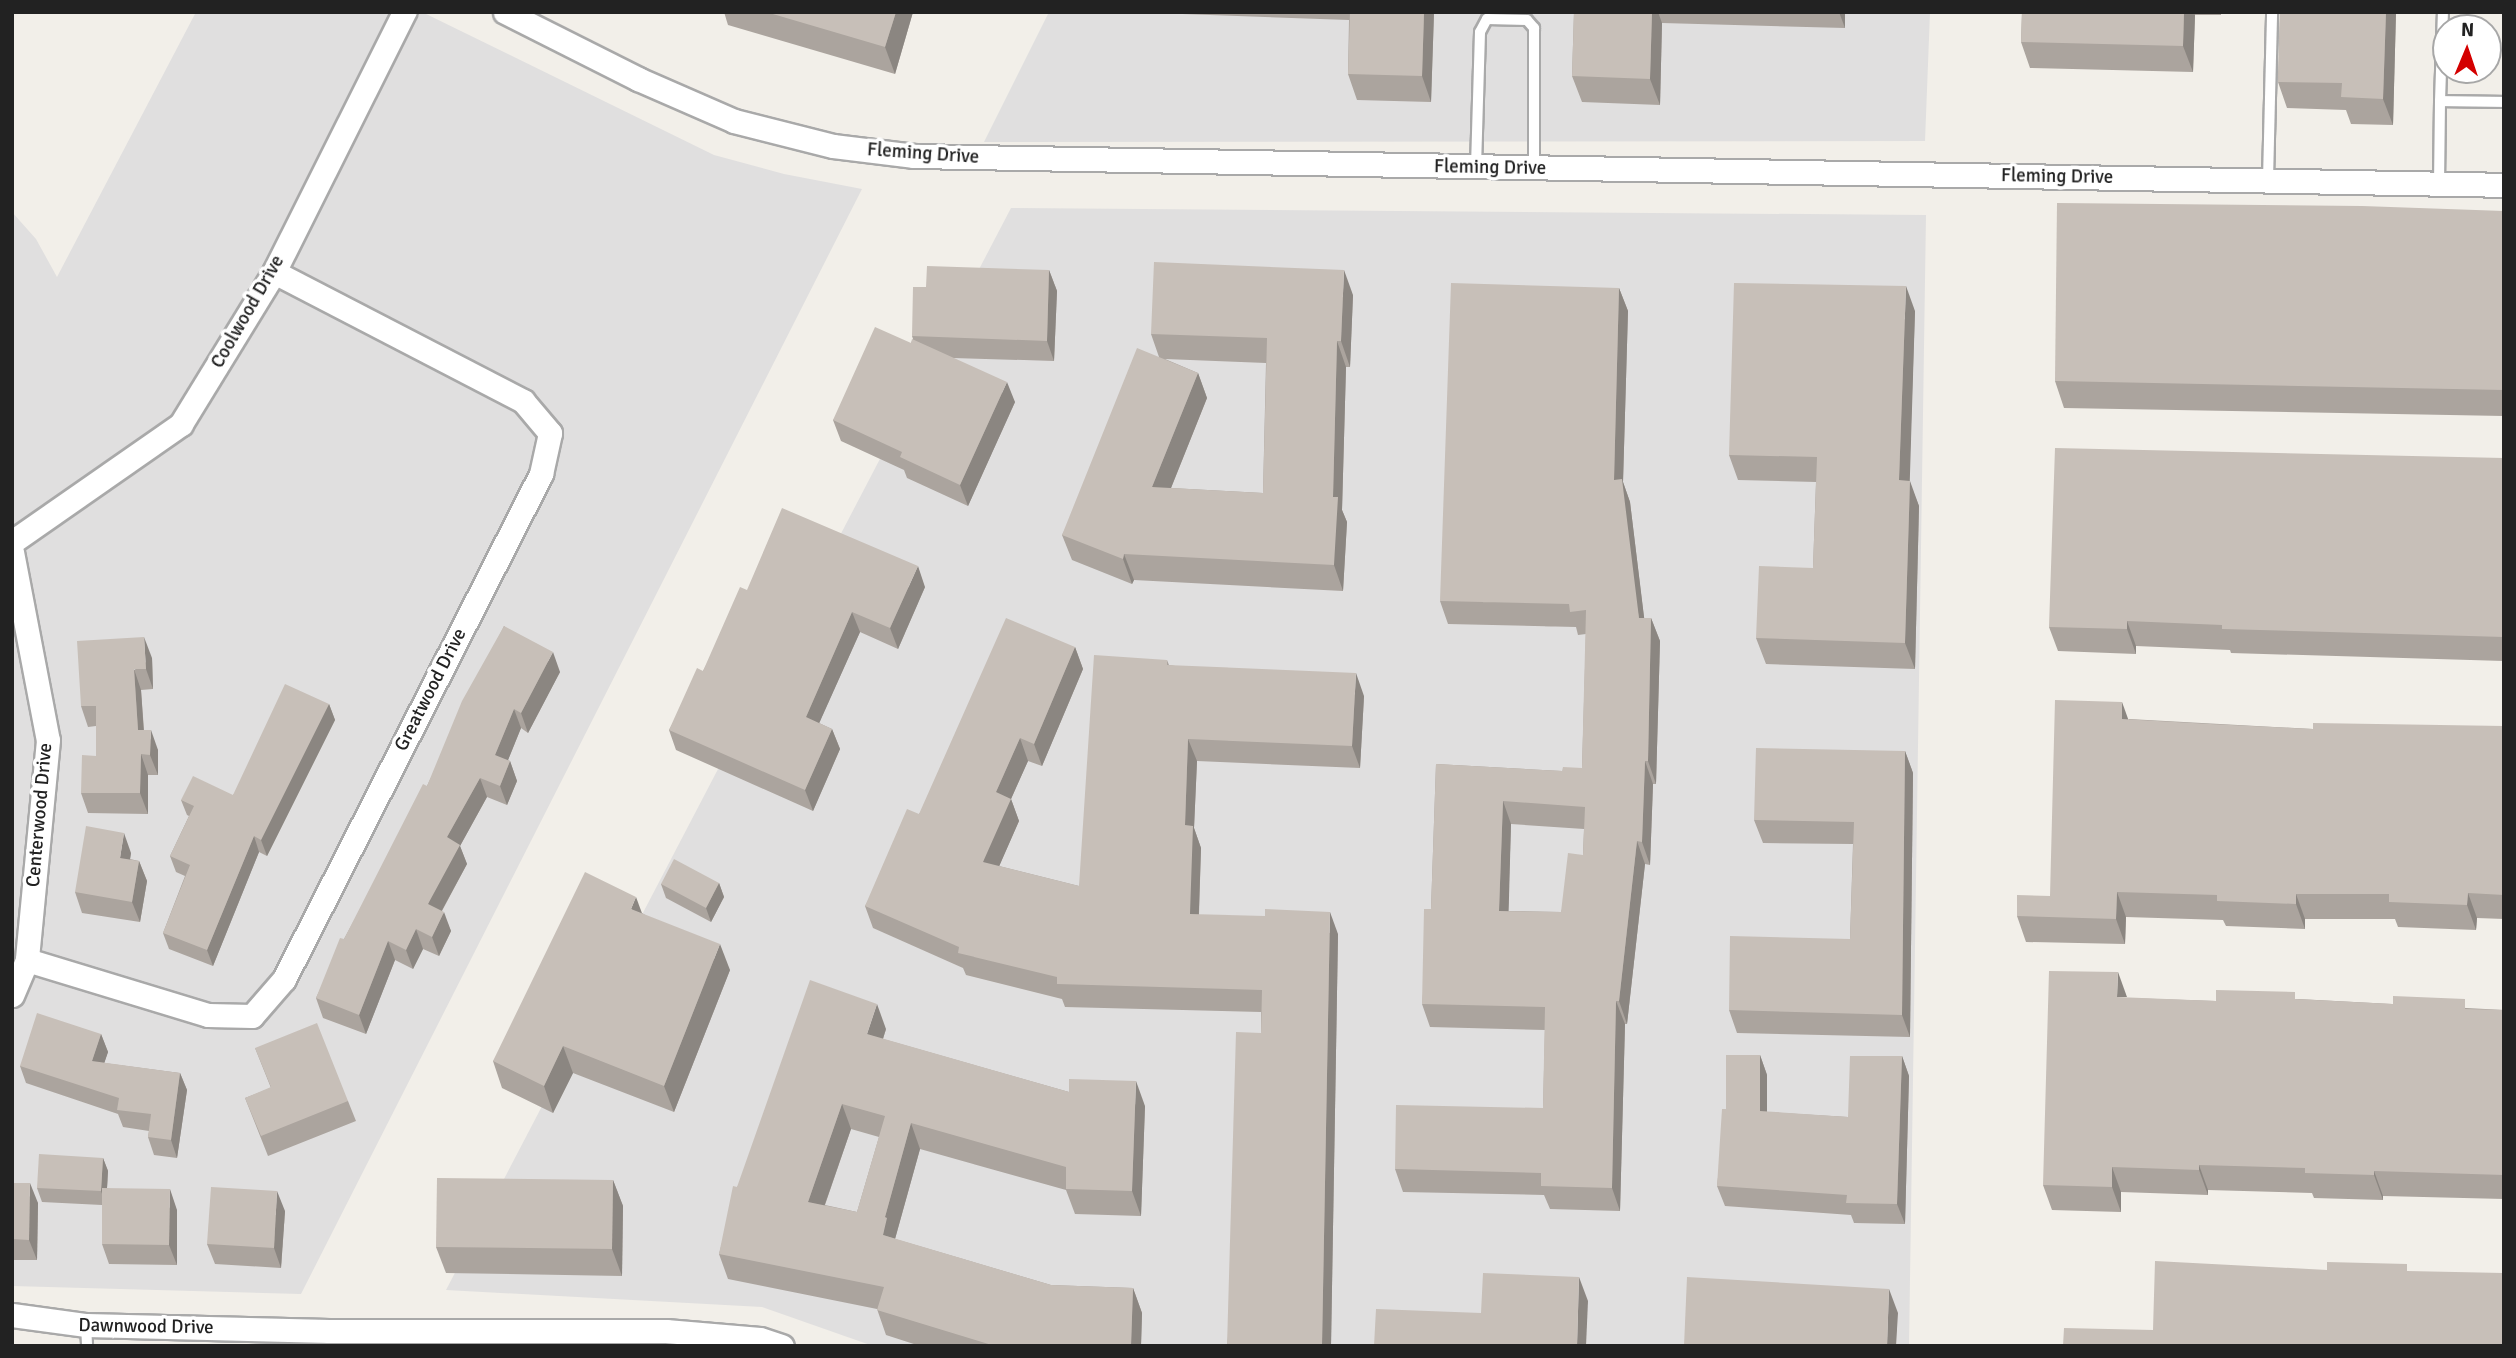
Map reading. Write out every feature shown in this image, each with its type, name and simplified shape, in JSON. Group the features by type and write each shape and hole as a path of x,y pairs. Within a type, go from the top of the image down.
{"street":[{"name":"Coolwood Drive","path":"12,542 181,424 274,272 404,12"},
{"name":"Fleming Drive","path":"505,12 638,79 734,121 833,146 926,156 2504,185"},
{"name":"Greatwood Drive","path":"27,960 208,1016 252,1016 284,979 541,474 550,433 523,401 274,272"},
{"name":"Centerwood Drive","path":"12,552 48,740 27,960 12,995"},
{"name":"Dawnwood Drive","path":"12,1315 86,1336 328,1338 666,1331 760,1339 782,1346"}],"lane":[{"path":"2268,180 2272,12"},
{"path":"2439,184 2443,12"},
{"path":"1476,167 1480,32 1487,19 1527,20 1534,28 1534,169"},
{"path":"2440,101 2504,102"}],"shaded area":[{"path":"196,12 422,12 714,155 784,174 862,189 301,1294 12,1286 12,212 36,239 57,277"},
{"path":"1049,12 1930,12 1925,141 984,142"},
{"path":"1011,208 1926,215 1909,1346 873,1346 762,1307 446,1290"}],"building":[{"path":"766,12 896,12 885,47"},
{"path":"1350,12 1424,12 1422,76 1348,74"},
{"path":"1574,12 1652,12 1650,79 1572,76"},
{"path":"2022,12 2184,12 2183,46 2021,42"},
{"path":"2280,12 2386,12 2383,99 2341,97 2342,83 2278,82"},
{"path":"2057,203 2362,206 2504,211 2504,390 2055,381"},
{"path":"1154,262 1344,270 1341,341 1337,341 1333,497 1338,497 1334,565 1124,554 1123,559 1062,535 1137,348 1198,373 1152,487 1263,493 1267,338 1151,334"},
{"path":"927,266 1049,270 1047,341 912,336 913,287 926,287"},
{"path":"1451,283 1619,288 1614,480 1622,479 1639,618 1651,618 1648,761 1645,761 1642,842 1637,841 1619,1001 1616,1001 1612,1188 1541,1186 1541,1173 1395,1169 1396,1105 1543,1108 1545,1007 1422,1004 1424,909 1431,909 1436,764 1562,771 1563,767 1582,768 1586,610 1570,612 1569,604 1440,601","holes":["1503,801 1585,807 1583,855 1568,853 1561,912 1499,911"]},
{"path":"1734,283 1906,286 1899,480 1910,481 1905,643 1756,638 1759,566 1813,568 1817,457 1729,455"},
{"path":"875,327 911,343 912,339 1007,382 960,485 900,457 902,452 833,420"},
{"path":"2055,448 2504,458 2504,637 2222,629 2222,625 2127,621 2127,629 2049,627"},
{"path":"782,508 918,566 890,628 852,612 806,717 832,729 805,790 669,730 697,668 703,671 740,587 747,590"},
{"path":"1006,618 1075,647 1034,744 1020,738 996,792 1011,799 983,862 1079,886 1094,655 1167,660 1167,665 1356,673 1352,746 1188,739 1185,825 1193,826 1190,914 1265,916 1265,909 1330,912 1322,1346 1227,1346 1236,1032 1261,1033 1262,990 1057,984 1057,977 958,953 959,947 865,906 907,809 919,814"},
{"path":"504,626 553,652 521,713 514,709 495,755 510,761 500,786 480,778 447,837 460,845 428,904 444,912 432,937 416,929 406,950 388,941 359,1015 316,998 340,938 344,939 423,784 427,786 462,701"},
{"path":"144,637 146,669 134,669 138,730 151,730 150,755 141,754 140,793 81,793 82,755 96,756 96,706 81,706 77,641"},
{"path":"285,684 329,704 261,840 254,836 207,950 163,933 190,865 170,856 194,806 181,800 193,776 233,795"},
{"path":"2055,700 2122,702 2122,719 2313,729 2313,723 2504,726 2504,895 2468,893 2467,905 2389,902 2389,894 2296,894 2296,904 2217,901 2217,895 2117,892 2116,919 2017,916 2017,895 2050,896"},
{"path":"1756,748 1905,751 1902,1015 1729,1010 1730,936 1850,939 1854,822 1754,820"},
{"path":"86,826 124,833 120,858 139,861 132,902 75,892"},
{"path":"674,859 719,883 706,908 661,884"},
{"path":"585,872 636,897 631,909 720,944 664,1086 563,1046 544,1086 493,1061"},
{"path":"2049,971 2118,972 2117,997 2216,1001 2216,990 2295,992 2295,999 2393,1004 2393,996 2465,999 2465,1009 2504,1010 2504,1175 2374,1171 2374,1175 2305,1173 2305,1168 2199,1165 2199,1170 2112,1167 2112,1187 2043,1185"},
{"path":"810,980 877,1004 867,1034 1069,1092 1069,1079 1136,1081 1132,1191 1066,1189 1066,1167 911,1123 885,1217 883,1235 1051,1285 1133,1288 1131,1346 995,1346 877,1310 884,1287 719,1254 733,1186 737,1187","holes":["842,1104 885,1116 857,1212 808,1202"]},
{"path":"37,1013 101,1034 92,1061 180,1073 171,1140 148,1137 151,1114 117,1110 119,1098 20,1066"},
{"path":"317,1023 348,1101 261,1136 245,1098 271,1087 255,1048"},
{"path":"1726,1055 1760,1055 1760,1111 1848,1117 1850,1056 1902,1056 1897,1204 1846,1203 1847,1195 1717,1186 1722,1109 1726,1109"},
{"path":"39,1154 103,1158 101,1191 37,1188"},
{"path":"437,1178 613,1180 612,1249 436,1247"},
{"path":"12,1183 30,1183 29,1240 12,1239"},
{"path":"211,1187 277,1191 274,1248 207,1244"},
{"path":"102,1188 170,1189 169,1245 102,1244"},
{"path":"2155,1261 2327,1270 2327,1262 2407,1264 2407,1271 2503,1273 2503,1267 2504,1346 2063,1346 2064,1328 2153,1330"},
{"path":"1483,1273 1579,1277 1577,1346 1374,1346 1376,1309 1481,1313"},
{"path":"1687,1277 1889,1289 1887,1346 1684,1346"}]}
